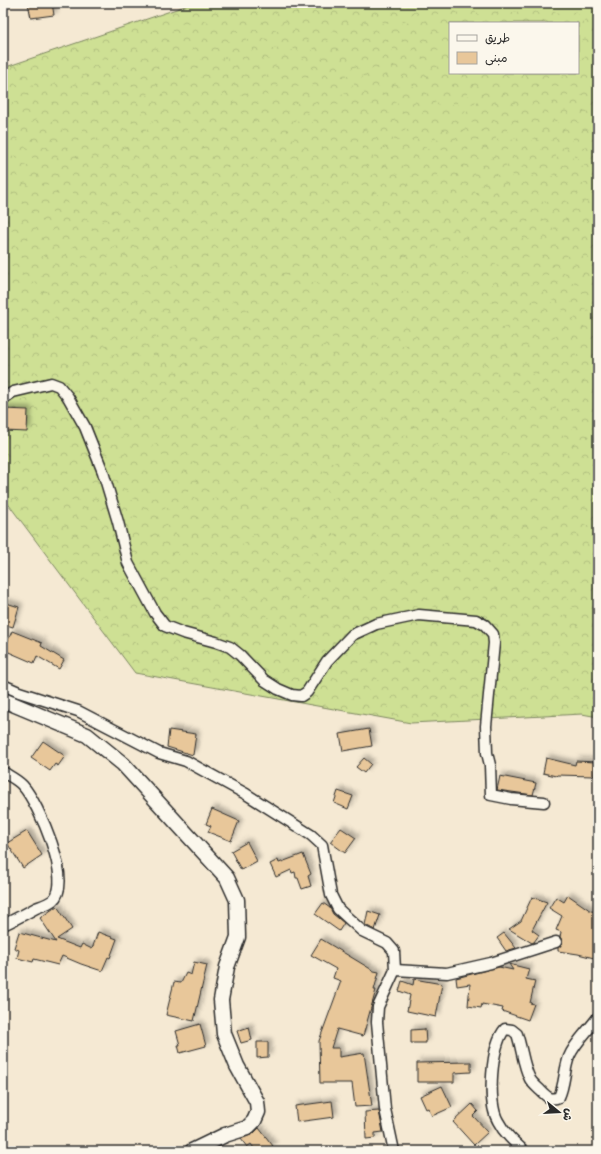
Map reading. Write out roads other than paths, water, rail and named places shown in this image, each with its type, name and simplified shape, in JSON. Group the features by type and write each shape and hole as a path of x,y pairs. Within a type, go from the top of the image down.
{"street":[{"path":"3,399 13,392 51,383 59,386 68,397 86,426 103,472 118,522 128,563 165,626 230,647 240,655 264,680 278,689 292,695 301,696 308,692 327,661 352,635 376,624 419,615 476,620 485,625 493,634 494,643 486,726 491,795 511,799 544,802"},
{"path":"3,685 19,692 78,711 160,753 186,761 246,794 311,835 322,845 331,895 338,909 362,931 387,943 394,951 395,970 378,1007 376,1022 386,1109 394,1151"},
{"path":"3,700 87,735 123,764 227,878 237,900 238,936 227,967 221,1000 223,1027 224,1034 237,1066 257,1102 258,1112 254,1122 247,1128 224,1135 192,1151"},
{"path":"3,772 23,785 33,799 48,831 57,860 59,882 58,890 53,900 3,925"},
{"path":"395,970 447,973 491,963 556,942"},
{"path":"524,1151 506,1134 497,1120 492,1099 493,1059 502,1033 505,1029 512,1030 517,1034 523,1060 531,1080 547,1097 555,1099 559,1097 562,1091 568,1059 573,1049 598,1017"}]}
